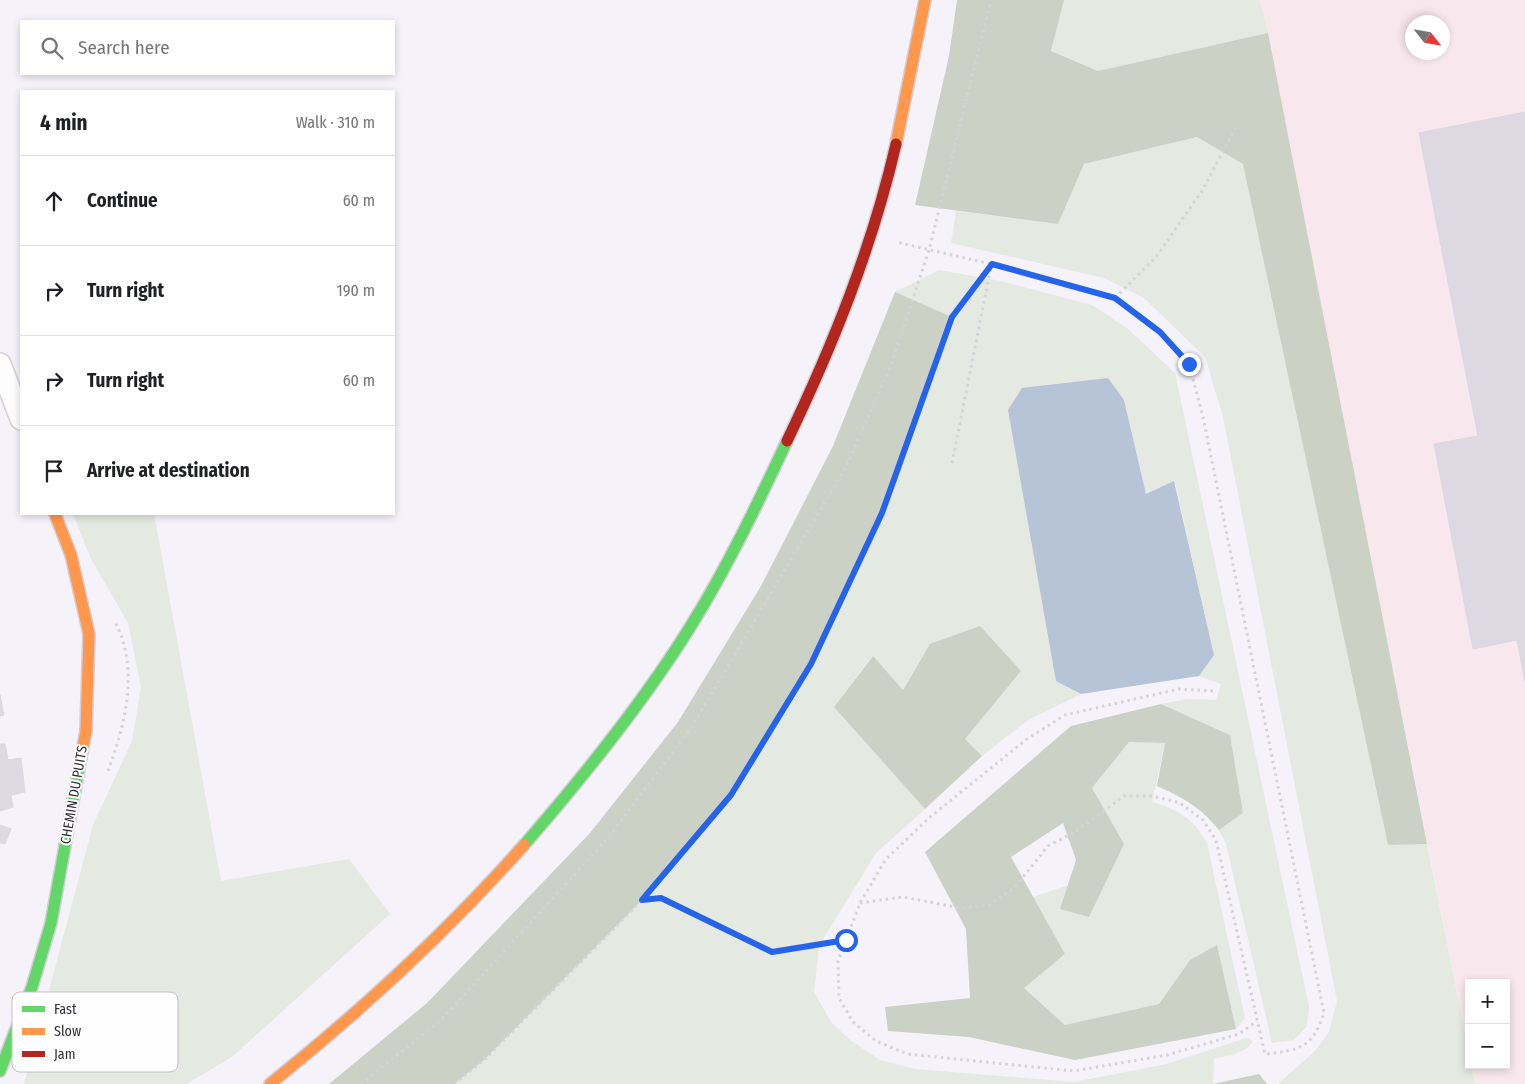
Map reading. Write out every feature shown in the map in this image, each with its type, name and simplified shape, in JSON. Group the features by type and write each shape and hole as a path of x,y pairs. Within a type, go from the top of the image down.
{"main road":[{"path":"270,1084 309,1054 426,949 507,866 602,752 690,628 755,510 819,376 871,236 908,93 925,0"},
{"name":"CHEMIN DU PUITS","path":"30,992 51,923 86,731 90,634 71,555 55,515"},
{"name":"CHEMIN DU PUITS","path":"0,1071 12,1040"}],"street":[{"path":"0,364 4,390 20,417"}],"path":[{"path":"1115,298 1156,257 1202,191 1237,125"},
{"path":"860,903 903,897 960,908 989,905 1015,887 1048,846 1074,832 1124,796 1152,796 1180,803 1203,820 1216,840 1265,1054 1296,1050 1306,1045 1319,1028 1324,1013 1204,416 1189,364 1160,332 1115,298 992,264 871,236"},
{"path":"952,463 992,264"},
{"path":"454,1084 484,1060 642,900 731,795 811,664 882,513 952,317 992,264"},
{"path":"1213,691 1179,689 1066,715 1027,738 930,817 886,860 860,903 838,961 839,998 853,1022 876,1041 906,1054 1074,1071 1167,1055 1240,1034 1257,1021"},
{"path":"642,900 661,898 772,952 846,940"}],"shaded area":[{"path":"957,0 1064,0 1051,51 1098,71 1268,33 1427,844 1388,845 1243,164 1197,137 1084,164 1058,224 915,205 949,56"},
{"path":"1064,0 1260,0 1268,33 1098,71 1051,51"},
{"path":"1260,0 1525,0 1525,1084 1475,1084 1472,1069 1510,1069 1510,979 1465,979 1465,1033"},
{"path":"1197,137 1243,164 1388,845 1427,844 1465,1033 1465,1069 1472,1069 1475,1084 1278,1084 1315,1051 1329,1032 1337,1001 1223,417 1205,357 1144,298 1104,278 951,243 956,211 1058,224 1084,164"},
{"path":"939,270 1001,281 1092,305 1128,329 1175,373 1309,1007 1307,1026 1294,1040 1272,1043 1226,844 1219,830 1243,813 1230,735 1161,704 1187,699 1216,700 1221,684 1199,676 1214,655 1175,482 1146,494 1124,400 1056,681 1081,694 1028,720 982,756 965,739 1021,671 930,644 903,690 872,656 834,707 925,809 876,853 819,946 814,992 831,1022 850,1040 880,1060 915,1069 1074,1082 1167,1064 1246,1038 1253,1041 1246,1049 1214,1059 1213,1084 454,1084 484,1060 642,900 737,789 828,633 897,481 952,317 895,292"},
{"path":"895,292 952,317 897,481 828,633 737,789 642,900 484,1060 454,1084 329,1084 427,1003 590,833 678,722 761,586 833,446"},
{"path":"73,515 154,515 221,881 349,859 390,914 233,1056 187,1084 24,1084 27,1072 178,1072 178,992 49,992 93,825 132,741 141,687 128,623 91,559"},
{"path":"980,626 1021,671 965,739 982,756 925,809 834,707 873,656 903,690 930,644"},
{"path":"1161,704 1230,735 1243,813 1219,830 1206,815 1191,804 1157,786 1165,743 1129,742 1092,788 1124,844 1089,917 1060,909 1076,860 1063,823 1011,857 1065,954 1024,988 1065,1025 1159,1004 1190,960 1217,945 1236,1029 1075,1060 969,1037 888,1031 885,1007 970,998 966,929 925,852 1071,726"},
{"path":"1129,742 1165,743 1152,802 1170,808 1191,821 1207,843 1245,1018 1236,1029 1217,945 1190,960 1159,1004 1065,1025 1023,987 1065,954 1033,897 1068,885 1060,909 1089,916 1092,788"},
{"path":"1259,1074 1267,1084 1213,1084"}],"water":[{"path":"1108,378 1124,400 1146,494 1174,481 1214,655 1199,676 1081,694 1056,681 1008,410 1022,388"}],"building":[{"path":"1525,112 1525,682 1517,640 1473,649 1434,444 1478,436 1419,133"},
{"path":"0,695 4,715 0,716"},
{"path":"0,744 5,744 8,760 21,758 25,792 11,795 13,807 0,811"},
{"path":"0,825 11,829 5,844 0,843"}],"traffic: fast":[{"path":"524,845 634,710 692,624 754,511 787,441"},
{"path":"30,992 51,923 81,757"},
{"path":"0,1071 12,1040"}],"traffic: slow":[{"path":"896,144 925,0"},
{"path":"55,515 71,555 89,634 86,731 81,757"},
{"path":"270,1084 370,1000 402,970 464,909 524,845"}],"traffic: jam":[{"path":"787,441 820,369 850,296 875,221 896,144"}],"route":[{"path":"846,940 772,952 661,898 642,900 731,795 811,664 882,513 952,317 992,264 1115,298 1160,332 1189,364"}]}
